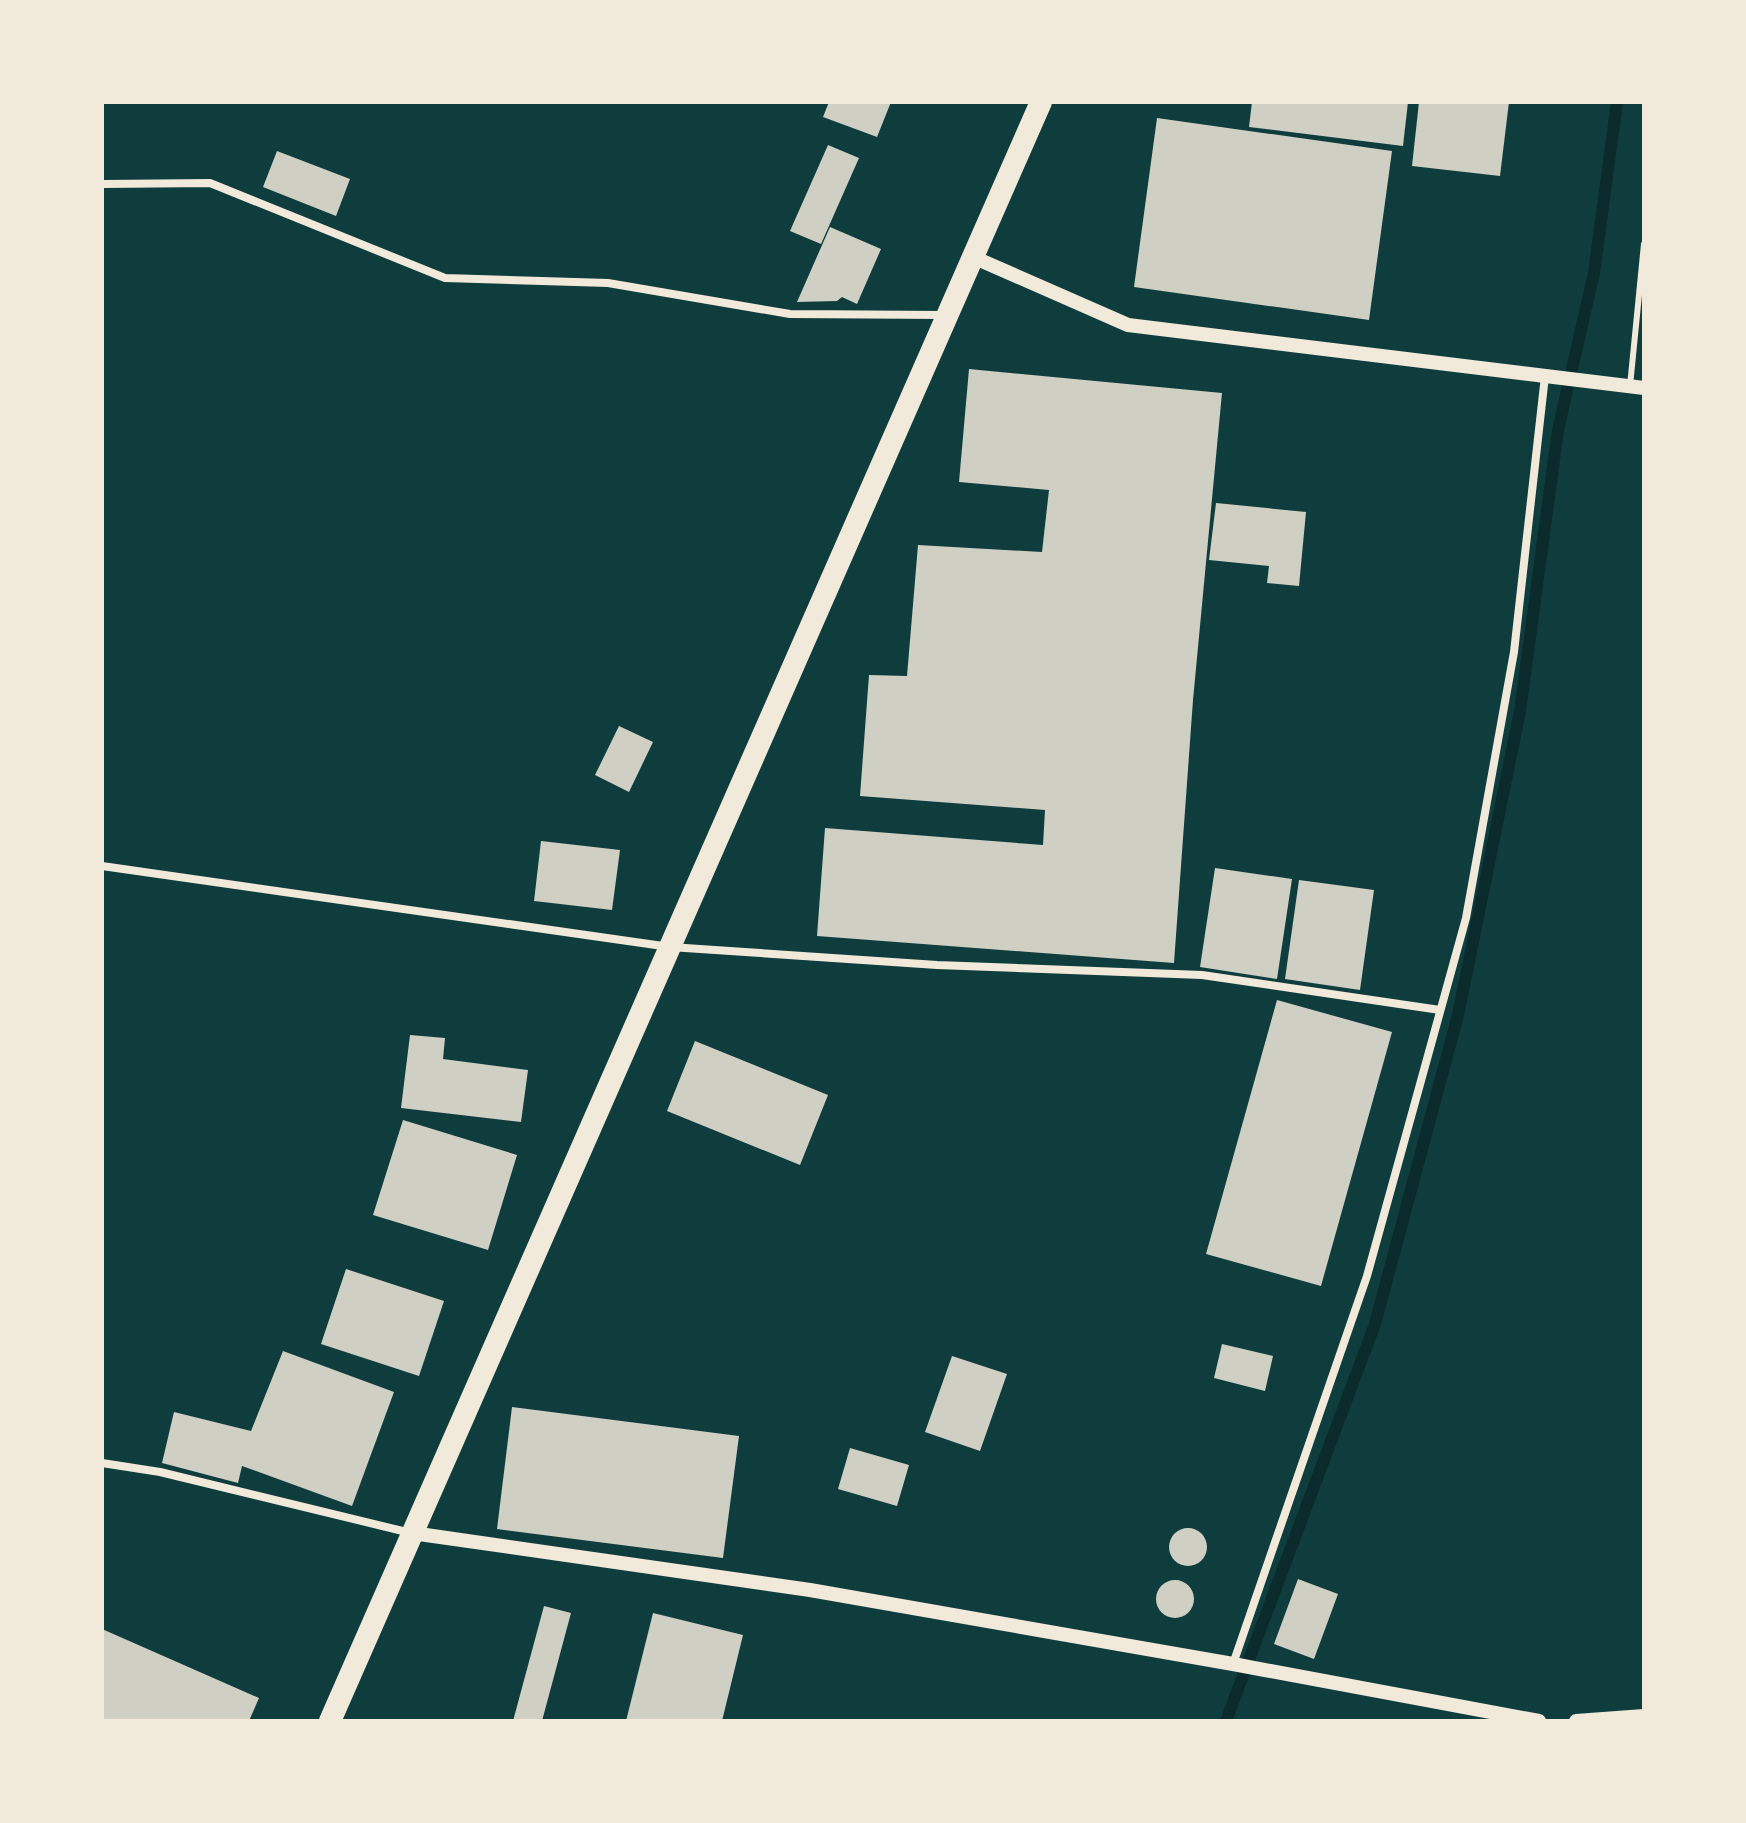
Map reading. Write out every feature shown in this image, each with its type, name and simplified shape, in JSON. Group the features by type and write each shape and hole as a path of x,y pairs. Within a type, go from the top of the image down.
{"highway":[{"path":"330,1721 1041,102"}],"street":[{"path":"102,184 210,183 445,278 608,283 790,314 947,315"},
{"path":"973,257 1128,325 1637,387"},
{"path":"1233,1664 1367,1276 1466,918 1514,652 1545,376"},
{"path":"102,866 670,947 937,965 1202,975 1440,1010"},
{"path":"102,1463 160,1472 412,1533 810,1590 1539,1721"},
{"path":"1576,1721 1644,1716"}],"lane":[{"path":"1637,387 1644,244"}],"building":[{"path":"829,102 891,102 877,137 823,117"},
{"path":"1252,102 1408,102 1403,146 1249,127"},
{"path":"1419,102 1509,102 1500,176 1412,166"},
{"path":"1157,118 1392,151 1369,320 1134,287"},
{"path":"828,145 859,158 821,244 790,231"},
{"path":"277,151 350,179 336,216 263,187"},
{"path":"830,227 881,249 857,304 842,297 837,301 797,302"},
{"path":"969,369 1222,393 1193,700 1174,963 817,936 825,828 1043,845 1045,810 860,796 869,675 907,676 918,545 1042,552 1049,490 959,482"},
{"path":"1216,503 1306,512 1299,586 1267,583 1269,566 1209,560"},
{"path":"619,726 653,742 629,792 595,775"},
{"path":"541,841 620,850 612,910 534,901"},
{"path":"1215,868 1292,879 1277,979 1200,967"},
{"path":"1299,880 1374,890 1360,990 1285,979"},
{"path":"1277,1000 1392,1032 1321,1286 1206,1254"},
{"path":"410,1035 445,1038 443,1059 528,1070 521,1122 401,1108"},
{"path":"695,1041 828,1095 800,1165 667,1111"},
{"path":"403,1120 517,1155 488,1250 373,1215"},
{"path":"346,1269 444,1301 419,1376 321,1344"},
{"path":"1222,1344 1273,1356 1265,1391 1214,1378"},
{"path":"283,1351 394,1392 352,1506 242,1466 238,1483 162,1463 174,1412 251,1431"},
{"path":"952,1356 1007,1374 980,1451 925,1432"},
{"path":"512,1407 739,1436 723,1558 497,1529"},
{"path":"850,1448 909,1465 897,1506 838,1489"},
{"path":"1188,1528 1202,1533 1207,1547 1202,1561 1188,1566 1174,1561 1169,1547 1174,1533"},
{"path":"1298,1579 1338,1594 1314,1659 1274,1644"},
{"path":"1175,1580 1189,1585 1194,1599 1189,1613 1175,1618 1161,1613 1156,1599 1161,1585"},
{"path":"544,1606 571,1613 542,1721 513,1721"},
{"path":"653,1613 743,1635 722,1721 626,1721"},
{"path":"102,1629 259,1698 249,1721 102,1721"}],"waterway":[{"path":"1226,1721 1375,1324 1458,1015 1520,711 1558,430 1594,273 1617,102"}]}
